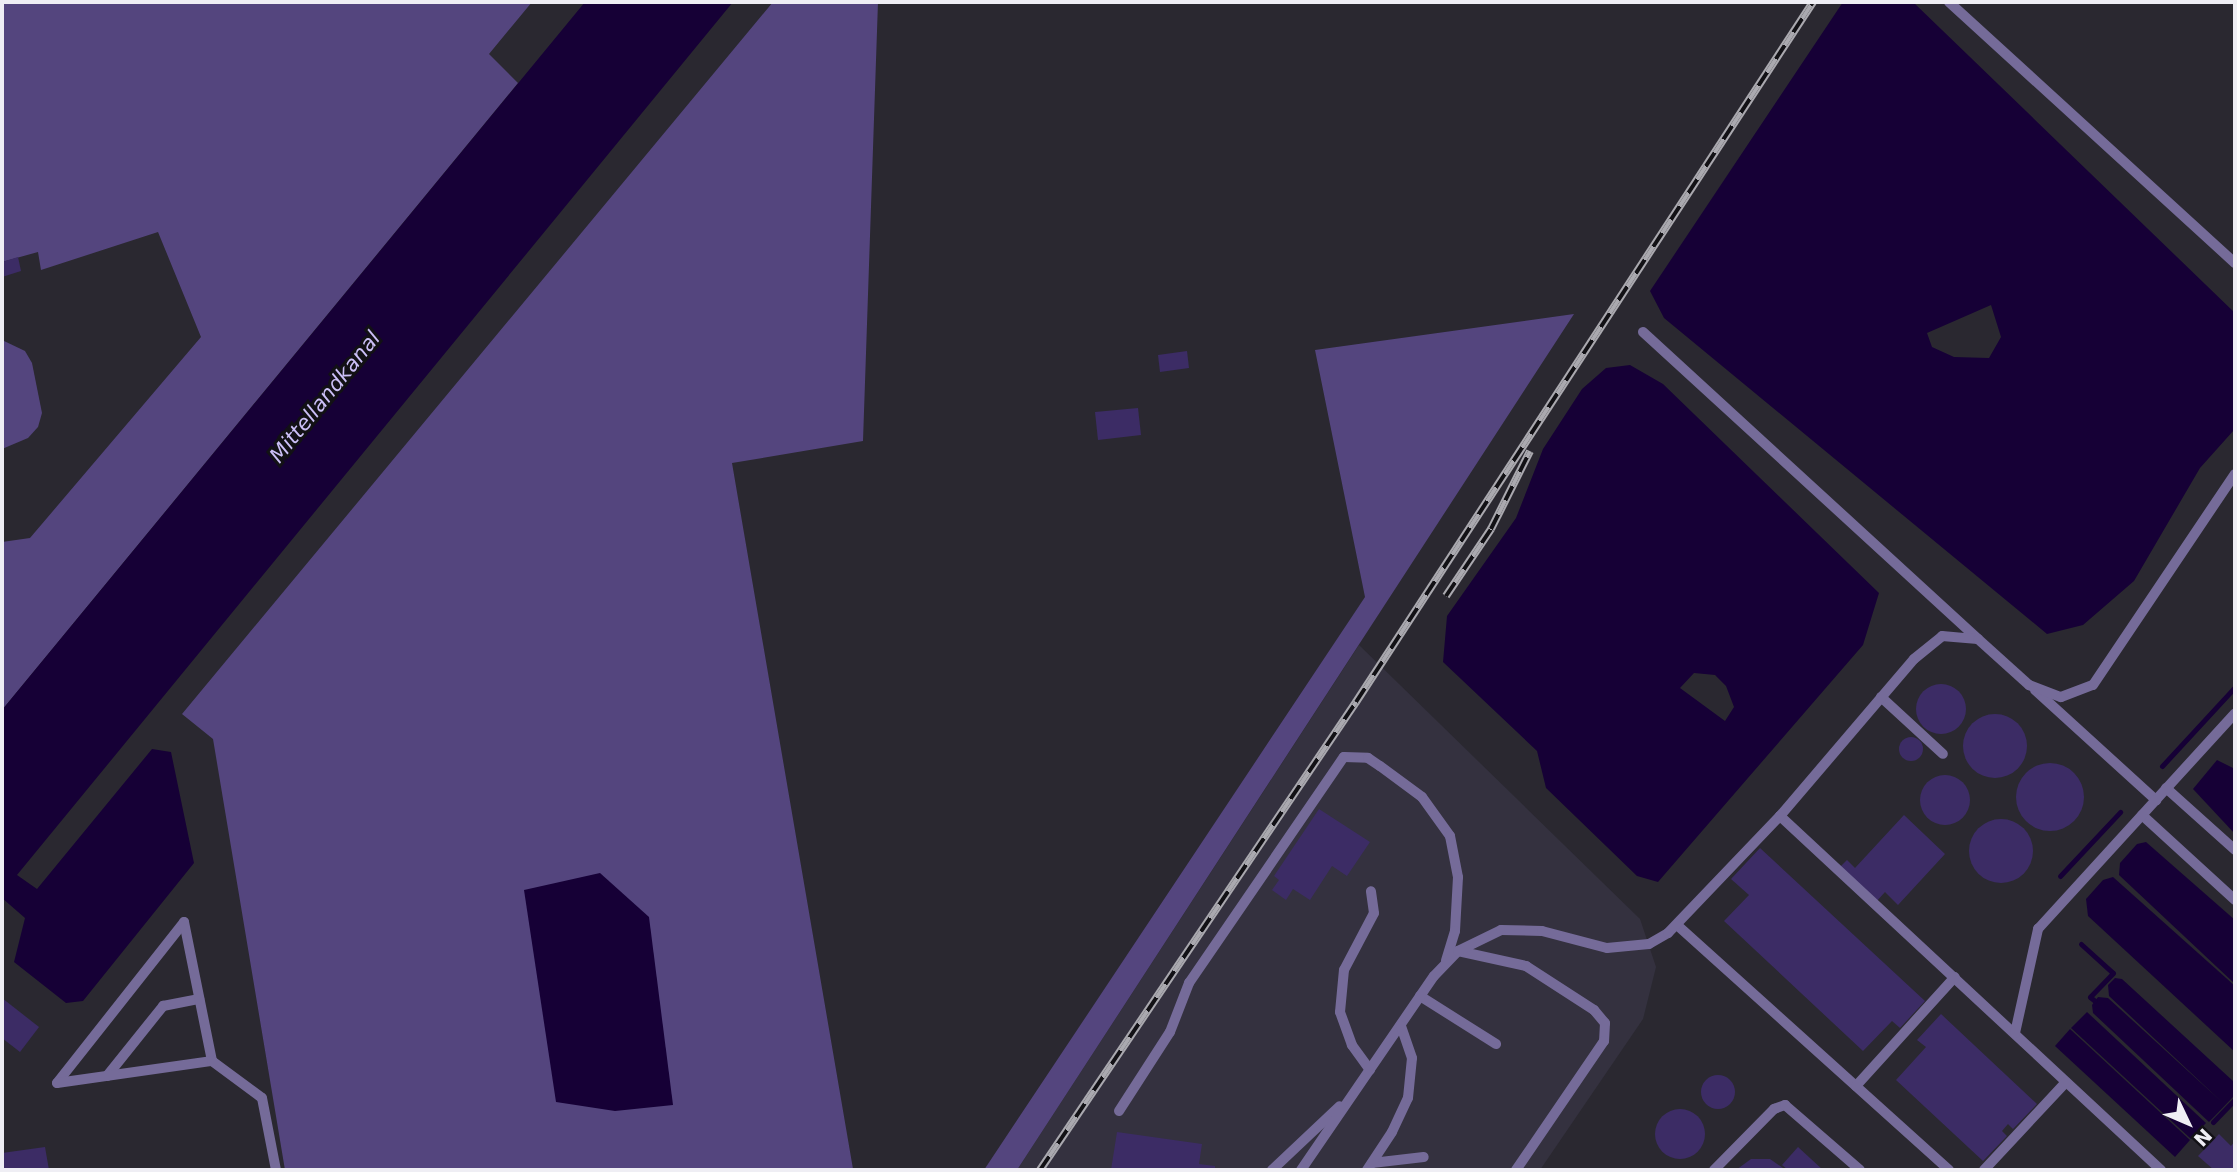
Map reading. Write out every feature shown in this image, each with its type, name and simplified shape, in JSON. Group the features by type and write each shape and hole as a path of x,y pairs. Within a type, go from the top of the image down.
{"lane":[{"path":"1949,2 2235,263"},
{"path":"1643,332 2156,800"},
{"path":"2029,685 2061,697 2093,685 2235,474"},
{"path":"1301,1170 1420,996 1458,951 1501,930 1542,931 1607,948 1649,944 1677,925 1780,816 1914,659 1942,636 1978,639"},
{"path":"1881,697 1943,754"},
{"path":"2015,1033 2038,929 2235,713"},
{"path":"1119,1111 1170,1032 1189,983 1344,757 1368,758 1380,765 1422,797 1450,836 1458,877 1455,931 1446,962"},
{"path":"2166,788 2235,850"},
{"path":"2142,815 2235,900"},
{"path":"1780,816 2161,1170"},
{"path":"1370,1070 1352,1045 1340,1012 1344,970 1374,913 1371,891"},
{"path":"212,1060 57,1083 184,922 212,1060 262,1098 276,1170"},
{"path":"1677,925 1949,1170"},
{"path":"1458,951 1526,965 1594,1010 1605,1023 1604,1041 1516,1170"},
{"path":"1856,1086 1955,976"},
{"path":"1420,996 1496,1044"},
{"path":"107,1076 163,1006 199,999"},
{"path":"1369,1167 1408,1098 1412,1058 1401,1026"},
{"path":"1984,1170 2066,1082"},
{"path":"1272,1170 1356,1091"},
{"path":"1714,1170 1774,1109 1785,1105 1860,1170"},
{"path":"1369,1167 1423,1157"}],"shaded area":[{"path":"2,2 532,2 489,54 518,83 2,710 2,542 30,538 201,337 158,232 41,270 38,252 2,262"},
{"path":"773,2 878,2 863,441 732,463 853,1169 285,1170 213,739 182,714"},
{"path":"1574,314 1017,1170 984,1170 1365,597 1315,350"},
{"path":"2,340 25,351 32,363 42,413 38,427 28,438 2,449"},
{"path":"1359,645 1640,919 1656,967 1643,1019 1540,1170 1017,1170"}],"water":[{"name":"Mittellandkanal","path":"585,2 733,2 17,875 37,889 152,749 171,752 194,863 83,1001 66,1003 14,962 25,918 2,898 2,710"},
{"path":"1843,2 1913,2 2235,313 2234,430 2200,468 2134,581 2083,625 2047,634 1664,318 1650,291","holes":["1991,305 2001,337 1989,358 1954,357 1932,347 1927,333"]},
{"path":"1630,365 1663,384 1879,593 1863,645 1658,882 1637,876 1546,788 1537,751 1443,662 1447,616 1516,518 1543,449 1582,389 1606,368","holes":["1694,673 1715,675 1726,686 1734,707 1725,721 1680,688"]},
{"path":"2217,760 2235,769 2235,834 2193,789"},
{"path":"2146,842 2235,920 2235,984 2119,875 2120,863 2137,844"},
{"path":"600,873 649,917 673,1105 615,1111 556,1102 524,890"},
{"path":"2113,877 2235,986 2235,1052 2088,916 2086,899 2103,880"},
{"path":"2115,978 2122,979 2233,1081 2233,1097 2209,1122 2093,1013 2092,1005 2098,997 2108,998 2223,1103 2109,996 2108,985"},
{"path":"2087,1012 2206,1123 2191,1139 2071,1028"},
{"path":"2070,1029 2190,1140 2175,1157 2055,1046"}],"building":[{"path":"18,257 21,271 2,277 2,262"},
{"path":"1187,351 1189,368 1160,372 1158,355"},
{"path":"1138,408 1141,435 1098,440 1095,412"},
{"path":"1941,684 1959,691 1966,709 1959,727 1941,734 1923,727 1916,709 1923,691"},
{"path":"1995,714 2018,723 2027,746 2018,769 1995,778 1972,769 1963,746 1972,723"},
{"path":"1911,737 1919,741 1923,749 1919,757 1911,761 1903,757 1899,749 1903,741"},
{"path":"2050,763 2063,766 2074,773 2081,784 2084,797 2081,810 2074,821 2063,828 2050,831 2037,828 2026,821 2019,810 2016,797 2019,784 2026,773 2037,766"},
{"path":"1935,776 1955,776 1969,790 1969,810 1955,824 1935,824 1921,810 1921,790"},
{"path":"1319,809 1370,842 1347,876 1332,866 1310,900 1293,889 1286,900 1272,890 1279,880 1274,876"},
{"path":"1904,815 1945,854 1898,905 1885,892 1876,902 1839,868 1847,860 1855,868"},
{"path":"1995,819 2007,819 2024,828 2031,839 2031,863 2024,874 2007,883 1995,883 1983,878 1974,869 1969,857 1969,845 1974,833 1983,824"},
{"path":"1760,848 1925,1001 1900,1028 1892,1021 1863,1051 1724,921 1749,895 1731,879"},
{"path":"2,998 39,1027 20,1052 2,1038"},
{"path":"1941,1014 2037,1104 2013,1129 2008,1124 2002,1131 2007,1136 1983,1161 1896,1080 1926,1047 1917,1040"},
{"path":"1718,1075 1730,1080 1735,1092 1730,1104 1718,1109 1706,1104 1701,1092 1706,1080"},
{"path":"1680,1109 1698,1116 1705,1134 1698,1152 1680,1159 1662,1152 1655,1134 1662,1116"},
{"path":"1117,1132 1202,1144 1199,1164 1215,1166 1215,1170 1111,1170"},
{"path":"2219,1134 2231,1146 2235,1141 2235,1170 2214,1170 2198,1156"},
{"path":"45,1147 49,1170 2,1170 2,1153"},
{"path":"1798,1147 1823,1170 1788,1170 1782,1165"},
{"path":"1751,1159 1770,1159 1786,1170 1736,1170"}],"waterway":[{"path":"2162,766 2235,687"},
{"path":"2060,876 2120,812"},
{"path":"2081,944 2113,973 2090,997 2095,1001"},
{"path":"2213,1122 2235,1099"}],"railway":[{"path":"1040,1170 1356,702 1813,2"},
{"path":"1446,596 1491,529 1530,451"}]}
